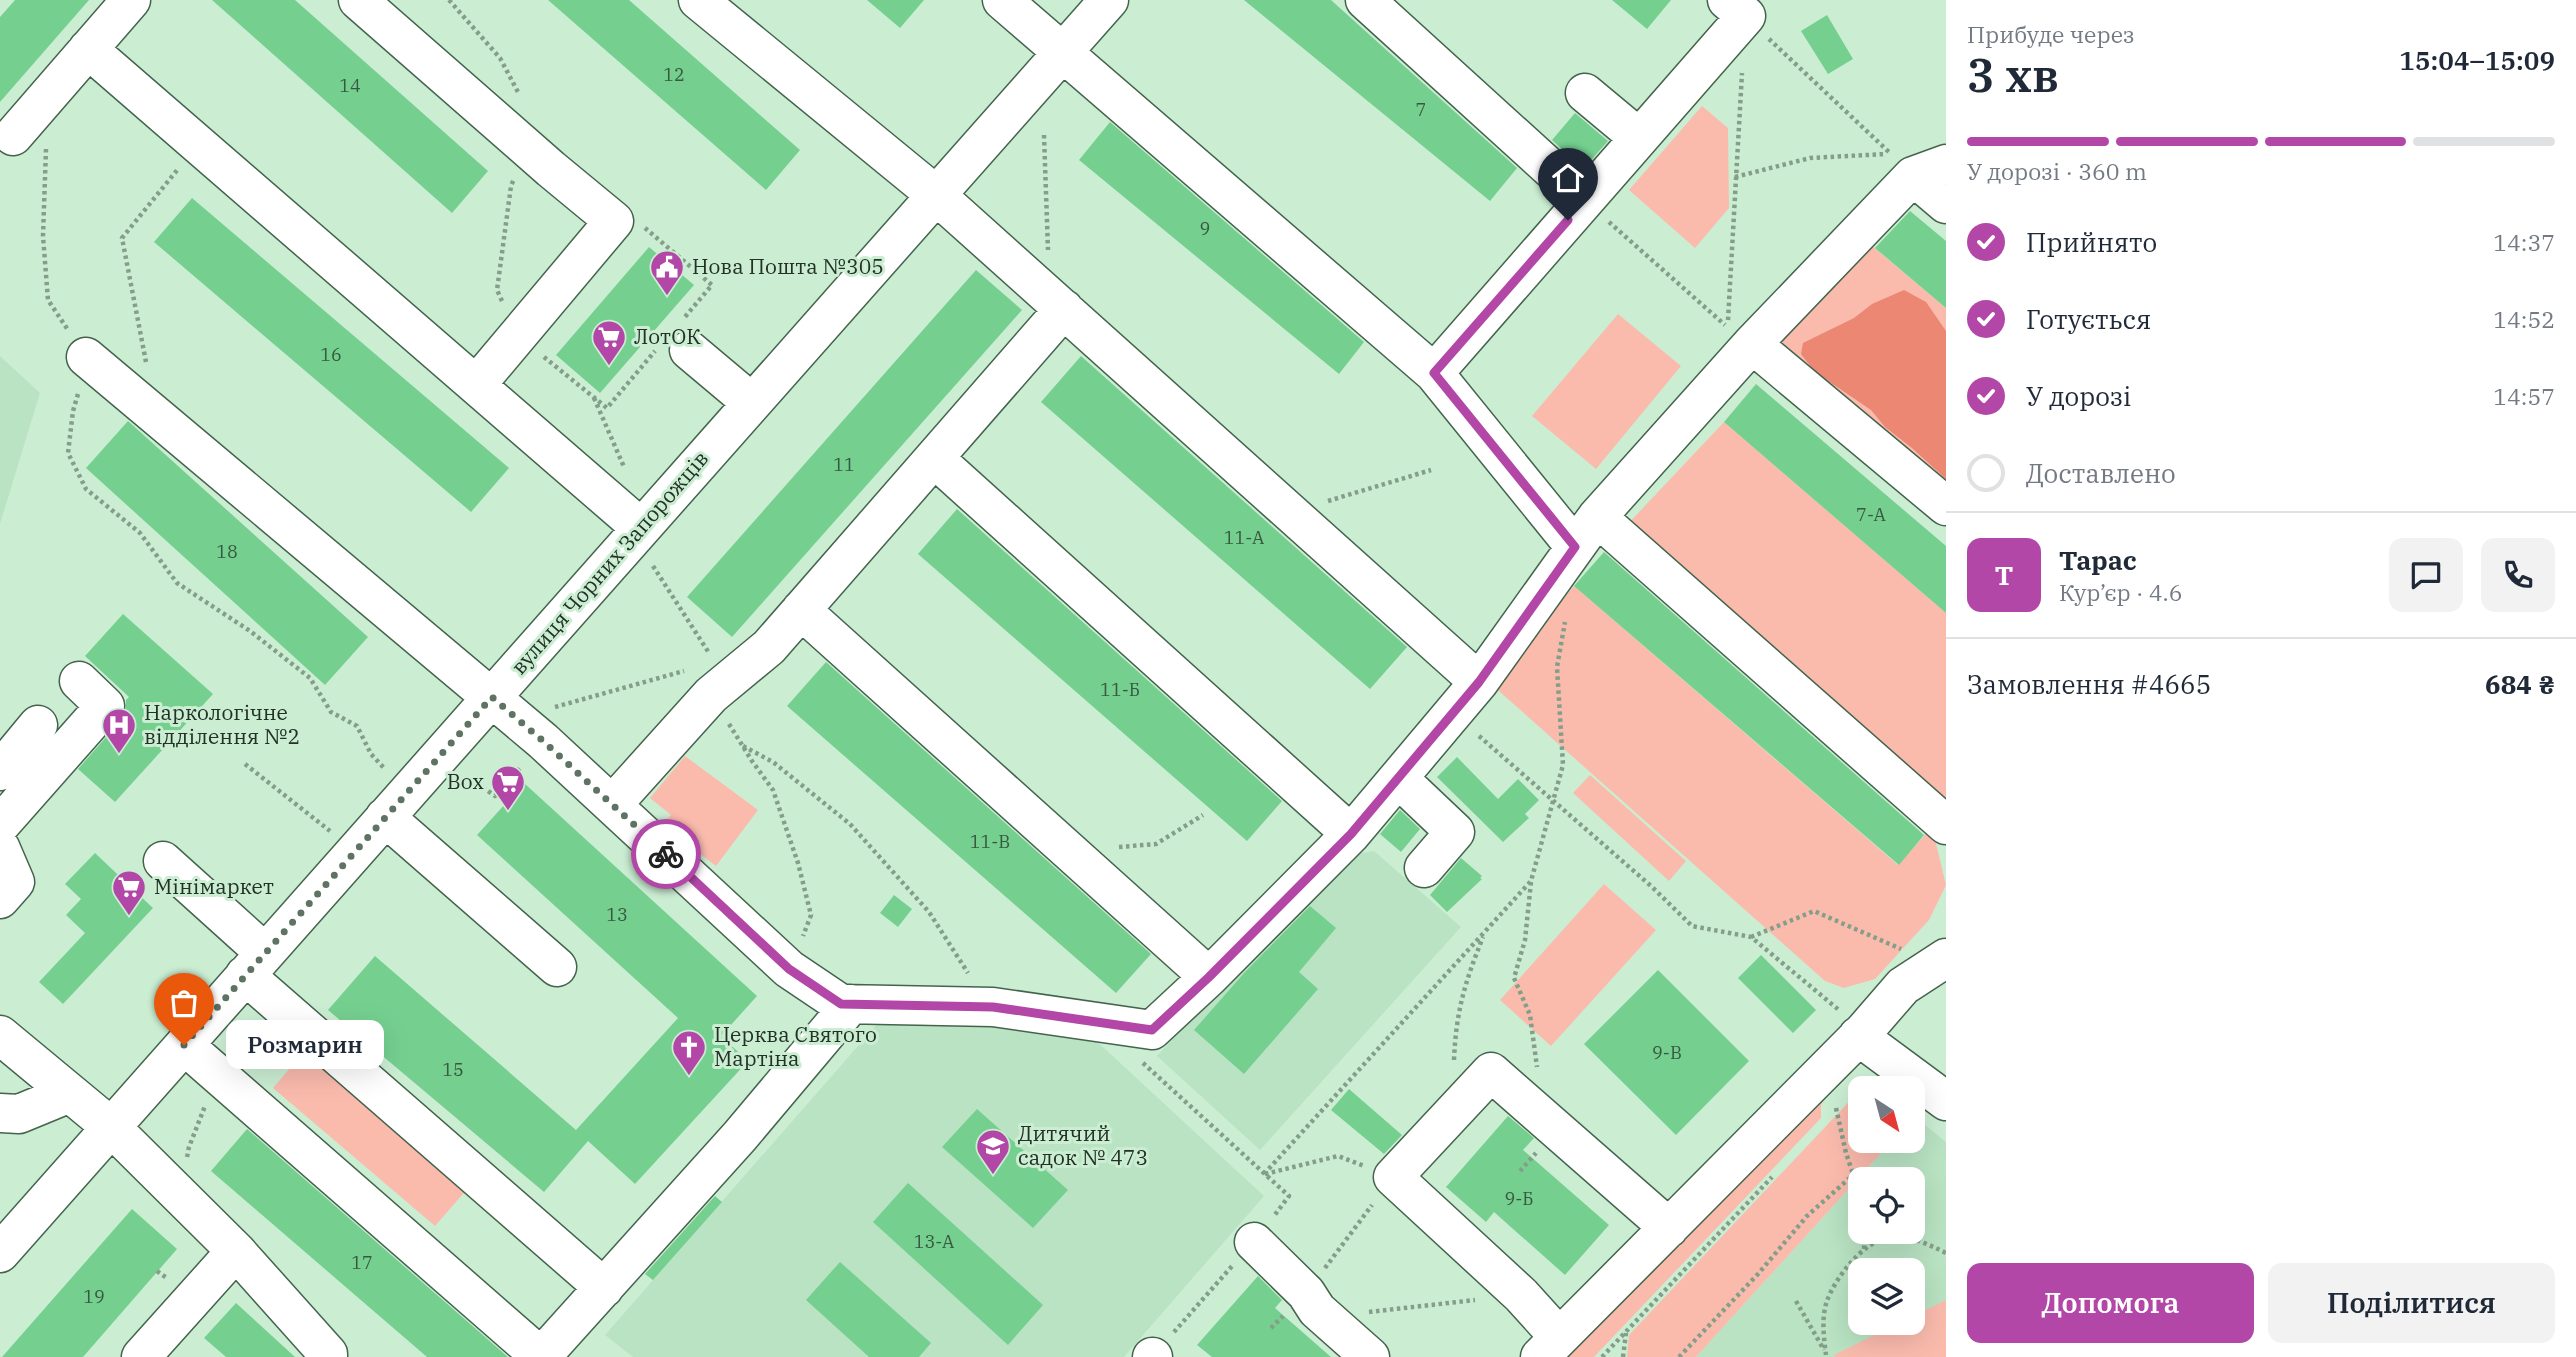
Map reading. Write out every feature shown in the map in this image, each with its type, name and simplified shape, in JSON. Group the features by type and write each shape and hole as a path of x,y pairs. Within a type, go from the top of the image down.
{"street":[{"path":"13,136 131,0"},
{"path":"358,0 614,221 477,384"},
{"path":"698,0 936,195 1479,682"},
{"path":"1002,0 1434,373 1575,547"},
{"name":"вулиця Чорних Запорожців","path":"0,1253 1109,0"},
{"path":"1364,0 1585,200"},
{"path":"1434,373 1639,138 1736,8"},
{"path":"88,49 642,528"},
{"path":"1586,93 1639,138"},
{"path":"87,358 492,697 549,724 612,805 789,969 841,1004 993,1007 1152,1030 1209,977 1351,834 1479,682 1597,517 1916,164 1946,204"},
{"path":"612,805 705,676 769,647 934,458 1057,303"},
{"path":"675,341 752,403"},
{"path":"1752,344 1946,506"},
{"path":"934,458 1351,834"},
{"path":"1597,517 1946,825"},
{"path":"801,610 1209,977"},
{"path":"0,825 105,706 79,681"},
{"path":"0,771 38,725"},
{"path":"1398,778 1455,832 1424,868"},
{"path":"385,817 557,967"},
{"path":"0,847 15,882 0,898"},
{"path":"163,861 255,964 604,1288"},
{"path":"1669,1228 1491,1072 1393,1177 1521,1295 1550,1347 1669,1228 1861,1033 1903,986 1946,958"},
{"path":"184,1045 541,1357 740,1136 851,1004"},
{"path":"1861,1033 1946,1101"},
{"path":"0,1035 111,1127 236,1251 328,1357"},
{"path":"0,1113 19,1114 70,1093"},
{"path":"1254,1242 1370,1357"},
{"path":"141,1357 236,1251"}],"path":[{"path":"449,0 500,58 517,87 525,110 522,143 511,186 498,290 517,335 607,408 675,341 712,285 623,209 614,221"},
{"path":"1736,8 1916,164"},
{"path":"1585,200 1728,328 1742,70"},
{"path":"45,99 47,161 43,236 48,300 87,358 73,411 68,453 86,489 140,533 177,583 250,631 286,662 310,678 331,712 357,726 371,754 388,771"},
{"path":"1044,135 1057,303"},
{"path":"156,416 122,238 198,144"},
{"path":"1735,177 1810,158 1916,164"},
{"path":"593,397 625,468"},
{"path":"1290,512 1431,470"},
{"path":"654,572 743,746 773,790 798,863 811,915 789,969"},
{"path":"1548,1121 1538,1080 1530,1015 1514,978 1525,940 1531,881 1563,765 1557,667 1566,617"},
{"path":"471,779 495,796 549,724 705,676"},
{"path":"1453,713 1651,886 1692,926 1751,937 1861,1033"},
{"path":"743,746 773,762 850,824 929,912 993,1007"},
{"path":"245,764 331,832"},
{"path":"1072,853 1092,840 1120,848 1156,844 1203,815"},
{"path":"1264,1174 1531,881"},
{"path":"1751,937 1814,911 1903,950"},
{"path":"1455,1111 1455,1033 1464,985 1485,933"},
{"path":"1141,1060 1289,1196 1254,1242 1153,1357"},
{"path":"188,1203 186,1173 189,1147 219,1075"},
{"path":"1826,1119 1844,1100"},
{"path":"1836,1108 1851,1167"},
{"path":"1264,1174 1338,1156 1393,1177 1315,1305"},
{"path":"1602,1357 1779,1170"},
{"path":"1679,1357 1758,1274 1807,1216 1848,1179"},
{"path":"1925,1243 1946,1253"},
{"path":"1864,1244 1864,1248"},
{"path":"1827,1356 1823,1336 1826,1302 1843,1272 1864,1248 1872,1244"},
{"path":"1315,1305 1521,1295"},
{"path":"1796,1301 1827,1356"},
{"path":"1623,1357 1626,1332"}],"shaded area":[{"path":"1702,106 1728,128 1729,208 1695,248 1629,190"},
{"path":"1871,245 1946,308 1946,489 1773,347"},
{"path":"1904,290 1926,302 1946,331 1946,479 1885,427 1871,410 1815,372 1801,354 1803,343 1854,318 1872,304"},
{"path":"1618,314 1681,366 1596,469 1532,416"},
{"path":"0,356 40,393 0,524"},
{"path":"1724,422 1946,613 1946,805 1625,527"},
{"path":"1574,586 1898,865 1932,827 1946,885 1929,920 1875,979 1844,988 1825,981 1491,684"},
{"path":"685,756 758,810 716,866 662,825 671,815 650,798"},
{"path":"1590,775 1686,861 1669,881 1573,793"},
{"path":"1374,851 1461,927 1260,1150 1157,1056 1339,857"},
{"path":"1604,884 1656,930 1551,1046 1500,1000"},
{"name":"Дитячий садок № 473","path":"886,1014 1091,1036 1264,1196 1124,1357 633,1357 605,1335"},
{"path":"308,1047 470,1186 435,1226 273,1088"},
{"path":"1821,1094 1826,1097 1821,1105 1821,1118 1594,1357 1561,1357"},
{"path":"1848,1103 1848,1153 1881,1153 1868,1167 1848,1167 1848,1189 1696,1357 1627,1357 1629,1335"},
{"path":"1925,1125 1946,1142 1946,1357 1696,1357 1848,1189 1848,1244 1925,1244 1925,1167 1868,1167 1881,1153 1925,1153"},
{"path":"1946,1300 1946,1357 1835,1357 1834,1355 1875,1335 1925,1335 1925,1310"}],"building":[{"path":"15,0 89,0 0,102 0,17"},
{"path":"212,0 295,0 488,171 452,213"},
{"path":"548,0 629,0 800,150 766,190"},
{"path":"867,0 924,0 900,28"},
{"path":"1244,0 1331,0 1517,168 1490,201"},
{"path":"1612,0 1671,0 1647,29"},
{"path":"1827,15 1853,59 1828,74 1801,31"},
{"path":"1575,113 1608,141 1583,169 1552,140"},
{"path":"1110,122 1364,342 1339,374 1079,160"},
{"path":"192,198 509,468 471,512 154,242"},
{"path":"1910,211 1946,241 1946,308 1875,248"},
{"path":"649,247 694,285 600,393 556,355"},
{"path":"976,270 1022,310 732,637 687,597"},
{"path":"1081,356 1407,647 1370,689 1041,402"},
{"path":"1756,384 1946,546 1946,613 1724,422"},
{"path":"128,421 368,637 325,685 86,468"},
{"path":"957,509 1282,801 1247,841 918,554"},
{"path":"1604,552 1924,835 1899,865 1574,586"},
{"path":"123,614 213,694 115,802 78,769 126,711 126,700 129,697 85,656"},
{"path":"826,662 1151,954 1116,993 787,706"},
{"path":"1457,757 1498,799 1518,779 1539,800 1525,814 1529,818 1503,842 1437,777"},
{"path":"524,783 757,996 721,1036 748,1061 635,1184 588,1141 544,1192 328,1010 375,956 576,1130 678,1018 477,835"},
{"path":"1400,810 1420,829 1401,852 1380,834"},
{"path":"95,853 153,908 63,1004 39,982 85,933 66,915 81,899 65,884"},
{"path":"1461,858 1482,876 1482,879 1447,912 1430,895"},
{"path":"894,895 912,909 898,927 880,913"},
{"path":"1310,906 1336,928 1299,972 1318,989 1244,1074 1194,1030 1245,972"},
{"path":"1761,955 1816,1010 1793,1033 1738,978"},
{"path":"1658,970 1749,1061 1676,1135 1584,1044"},
{"path":"1349,1089 1402,1135 1384,1154 1331,1110"},
{"path":"977,1109 1068,1190 1033,1228 942,1147"},
{"path":"1508,1116 1534,1138 1523,1150 1609,1225 1565,1275 1494,1212 1486,1222 1446,1187"},
{"path":"247,1129 508,1357 427,1357 211,1171"},
{"path":"908,1183 1043,1305 1008,1345 873,1222"},
{"path":"715,1196 722,1202 653,1280 645,1274"},
{"path":"132,1209 177,1249 83,1357 2,1357"},
{"path":"840,1262 931,1343 919,1357 869,1357 806,1300"},
{"path":"1258,1276 1282,1300 1275,1308 1331,1357 1212,1357 1197,1345"},
{"path":"236,1303 295,1357 226,1357 204,1338"}],"way so far":[{"path":"184,1045 492,697 666,854"}],"place":[{"name":"Нова Пошта №305","path":"667,297"},
{"name":"ЛотОК","path":"609,367"},
{"name":"Наркологічне відділення №2","path":"119,755"},
{"name":"Box","path":"508,812"},
{"name":"Мінімаркет","path":"129,917"},
{"name":"Розмарин","path":"184,1045"},
{"name":"Церква Святого Мартіна","path":"689,1077"},
{"name":"Дитячий садок № 473","path":"993,1176"}],"route":[{"path":"666,854 789,969 841,1004 993,1007 1152,1030 1209,977 1351,834 1479,682 1575,547 1434,373 1568,220"}]}
